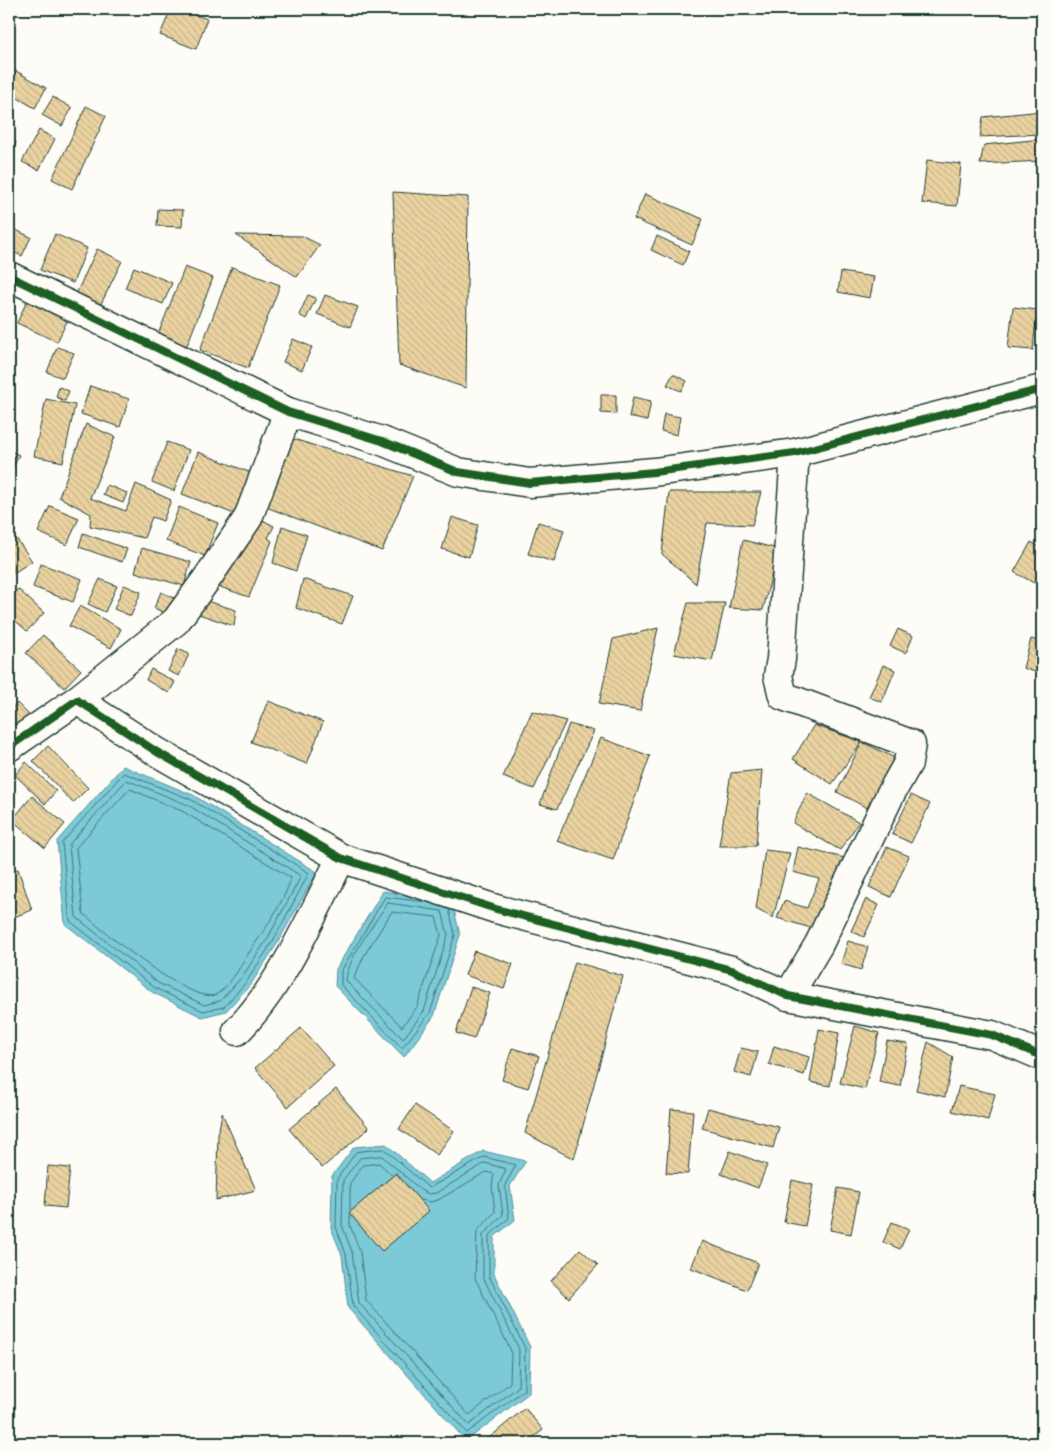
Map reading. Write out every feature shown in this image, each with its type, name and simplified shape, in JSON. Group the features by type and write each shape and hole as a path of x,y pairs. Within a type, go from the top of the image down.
{"street":[{"path":"9,276 288,412 382,441 458,472 530,483 654,472 795,453 1042,389"},
{"path":"9,747 77,700 176,621 248,518 288,412"},
{"path":"788,996 819,944 890,795 908,763 911,744 783,696 778,676 781,659 795,453"},
{"path":"77,700 158,752 341,858 496,910 732,970 788,996 992,1035 1042,1056"},
{"path":"236,1031 251,1017 299,942 341,858"}],"water":[{"path":"123,766 193,795 317,872 277,944 251,984 226,1011 202,1017 152,992 65,924 57,841"},
{"path":"383,891 452,901 460,935 434,1016 404,1057 335,986 336,969"},
{"path":"386,1144 430,1183 483,1151 526,1161 510,1186 515,1220 494,1237 494,1274 530,1347 529,1393 466,1441 348,1308 342,1255 331,1228 332,1176 354,1147"}],"building":[{"path":"171,9 180,9 207,19 196,49 160,35"},
{"path":"9,67 46,88 35,108 9,93"},
{"path":"53,97 72,108 62,126 42,115"},
{"path":"86,106 106,116 72,189 52,179"},
{"path":"1042,111 1042,134 980,137 983,117"},
{"path":"39,130 55,139 39,170 22,162"},
{"path":"9,139 16,142 9,160"},
{"path":"1042,139 1042,161 980,164 984,145"},
{"path":"927,160 961,164 957,206 922,203"},
{"path":"393,192 468,197 466,388 399,365"},
{"path":"645,194 703,219 692,245 634,219"},
{"path":"158,209 183,210 182,227 157,226"},
{"path":"9,227 31,237 22,256 9,250"},
{"path":"55,234 87,248 73,283 40,270"},
{"path":"236,235 302,236 320,245 297,277"},
{"path":"657,236 689,251 683,265 651,250"},
{"path":"97,249 122,261 100,306 76,294"},
{"path":"134,267 172,283 163,304 125,288"},
{"path":"185,267 213,278 186,348 157,337"},
{"path":"232,267 280,285 248,368 200,350"},
{"path":"841,272 874,277 870,298 838,292"},
{"path":"30,294 71,313 57,342 17,323"},
{"path":"308,295 316,298 306,319 299,315"},
{"path":"325,295 358,307 350,327 317,314"},
{"path":"1013,307 1037,310 1033,350 1008,348"},
{"path":"293,339 312,347 302,370 283,362"},
{"path":"57,347 74,353 63,378 47,372"},
{"path":"673,374 687,381 681,391 667,385"},
{"path":"90,386 129,399 120,427 81,414"},
{"path":"59,387 69,391 65,401 56,397"},
{"path":"601,395 616,395 616,414 601,413"},
{"path":"633,397 651,401 647,421 629,417"},
{"path":"46,399 75,405 63,462 34,456"},
{"path":"664,414 680,417 677,435 661,431"},
{"path":"86,424 115,437 90,498 126,511 136,484 171,500 163,521 152,517 144,538 90,526 91,514 59,497"},
{"path":"290,438 413,476 382,551 266,507"},
{"path":"167,442 189,450 174,491 152,482"},
{"path":"9,450 19,455 12,470 9,468"},
{"path":"198,452 254,474 237,515 182,494"},
{"path":"107,485 127,493 123,503 103,495"},
{"path":"669,492 761,492 752,525 707,523 696,584 662,554"},
{"path":"50,506 79,518 67,545 38,532"},
{"path":"179,507 218,523 205,556 166,541"},
{"path":"452,517 478,525 469,557 442,549"},
{"path":"259,518 274,526 268,538 272,541 249,597 217,586"},
{"path":"538,522 564,530 554,562 528,554"},
{"path":"282,526 307,535 296,571 273,563"},
{"path":"83,533 127,549 122,562 79,547"},
{"path":"16,538 32,561 9,576 9,543"},
{"path":"743,540 778,549 763,610 729,608"},
{"path":"1031,542 1042,548 1042,567 1034,583 1014,572"},
{"path":"142,548 191,562 184,586 135,572"},
{"path":"41,564 82,579 73,602 33,587"},
{"path":"100,579 117,586 105,612 88,604"},
{"path":"303,579 353,596 342,624 296,608"},
{"path":"124,585 141,592 131,616 114,609"},
{"path":"18,589 44,613 27,631 9,615 9,599"},
{"path":"161,592 177,599 169,615 154,608"},
{"path":"200,599 236,610 234,626 196,613"},
{"path":"688,603 725,603 712,661 674,654"},
{"path":"80,606 121,629 111,648 69,626"},
{"path":"658,628 640,711 599,704 613,639"},
{"path":"898,629 913,636 906,653 890,646"},
{"path":"43,635 81,670 64,688 26,653"},
{"path":"1031,639 1042,642 1042,657 1038,673 1023,668"},
{"path":"178,649 189,654 179,676 168,671"},
{"path":"883,665 895,670 882,702 869,697"},
{"path":"151,669 175,682 169,693 146,680"},
{"path":"268,701 323,722 307,764 251,742"},
{"path":"17,703 33,719 9,731 9,712"},
{"path":"532,711 566,721 534,789 503,777"},
{"path":"569,724 594,731 557,809 540,804"},
{"path":"814,725 862,742 832,784 793,759"},
{"path":"601,738 650,756 613,860 557,841"},
{"path":"862,742 897,759 871,810 837,792"},
{"path":"48,746 88,788 73,803 33,761"},
{"path":"26,762 56,791 45,804 15,775"},
{"path":"762,770 756,846 719,846 731,773"},
{"path":"807,793 859,822 840,850 793,823"},
{"path":"911,795 930,804 911,843 892,834"},
{"path":"32,796 65,824 45,848 12,820"},
{"path":"798,847 849,859 821,931 777,918 784,901 807,908 819,879 793,872"},
{"path":"887,847 909,856 891,897 869,887"},
{"path":"765,850 790,853 773,918 756,909"},
{"path":"18,869 32,910 9,919 9,873"},
{"path":"866,899 879,905 864,937 851,931"},
{"path":"848,941 868,947 861,970 841,964"},
{"path":"474,951 513,964 504,989 465,975"},
{"path":"575,962 623,976 574,1159 525,1133"},
{"path":"471,987 490,993 474,1039 456,1033"},
{"path":"855,1026 879,1033 865,1089 840,1083"},
{"path":"301,1028 334,1066 288,1107 255,1068"},
{"path":"819,1029 839,1033 830,1086 810,1082"},
{"path":"887,1041 908,1044 900,1086 879,1082"},
{"path":"928,1042 953,1057 945,1097 916,1090"},
{"path":"774,1046 809,1057 804,1075 769,1064"},
{"path":"512,1048 539,1056 528,1088 502,1080"},
{"path":"741,1048 758,1052 751,1077 734,1072"},
{"path":"959,1086 995,1094 988,1120 952,1111"},
{"path":"336,1089 369,1128 322,1168 289,1129"},
{"path":"415,1105 454,1131 437,1155 399,1129"},
{"path":"708,1108 779,1127 773,1148 702,1128"},
{"path":"671,1109 693,1111 688,1174 666,1173"},
{"path":"222,1113 256,1190 216,1200 218,1135"},
{"path":"730,1151 767,1165 758,1188 721,1174"},
{"path":"48,1166 70,1168 66,1208 45,1206"},
{"path":"396,1173 429,1211 382,1251 349,1213"},
{"path":"792,1180 813,1185 805,1226 784,1222"},
{"path":"838,1188 859,1192 851,1234 830,1230"},
{"path":"892,1222 909,1229 900,1249 883,1242"},
{"path":"702,1241 758,1263 747,1290 691,1268"},
{"path":"580,1249 598,1265 569,1298 551,1281"},
{"path":"525,1408 543,1430 526,1443 483,1443"}],"cycle path":[{"path":"9,276 288,412 382,441 458,472 530,483 654,472 795,453 1042,389"},
{"path":"9,747 77,700 157,752 341,858 496,909 732,970 788,996 992,1035 1042,1056"}]}
